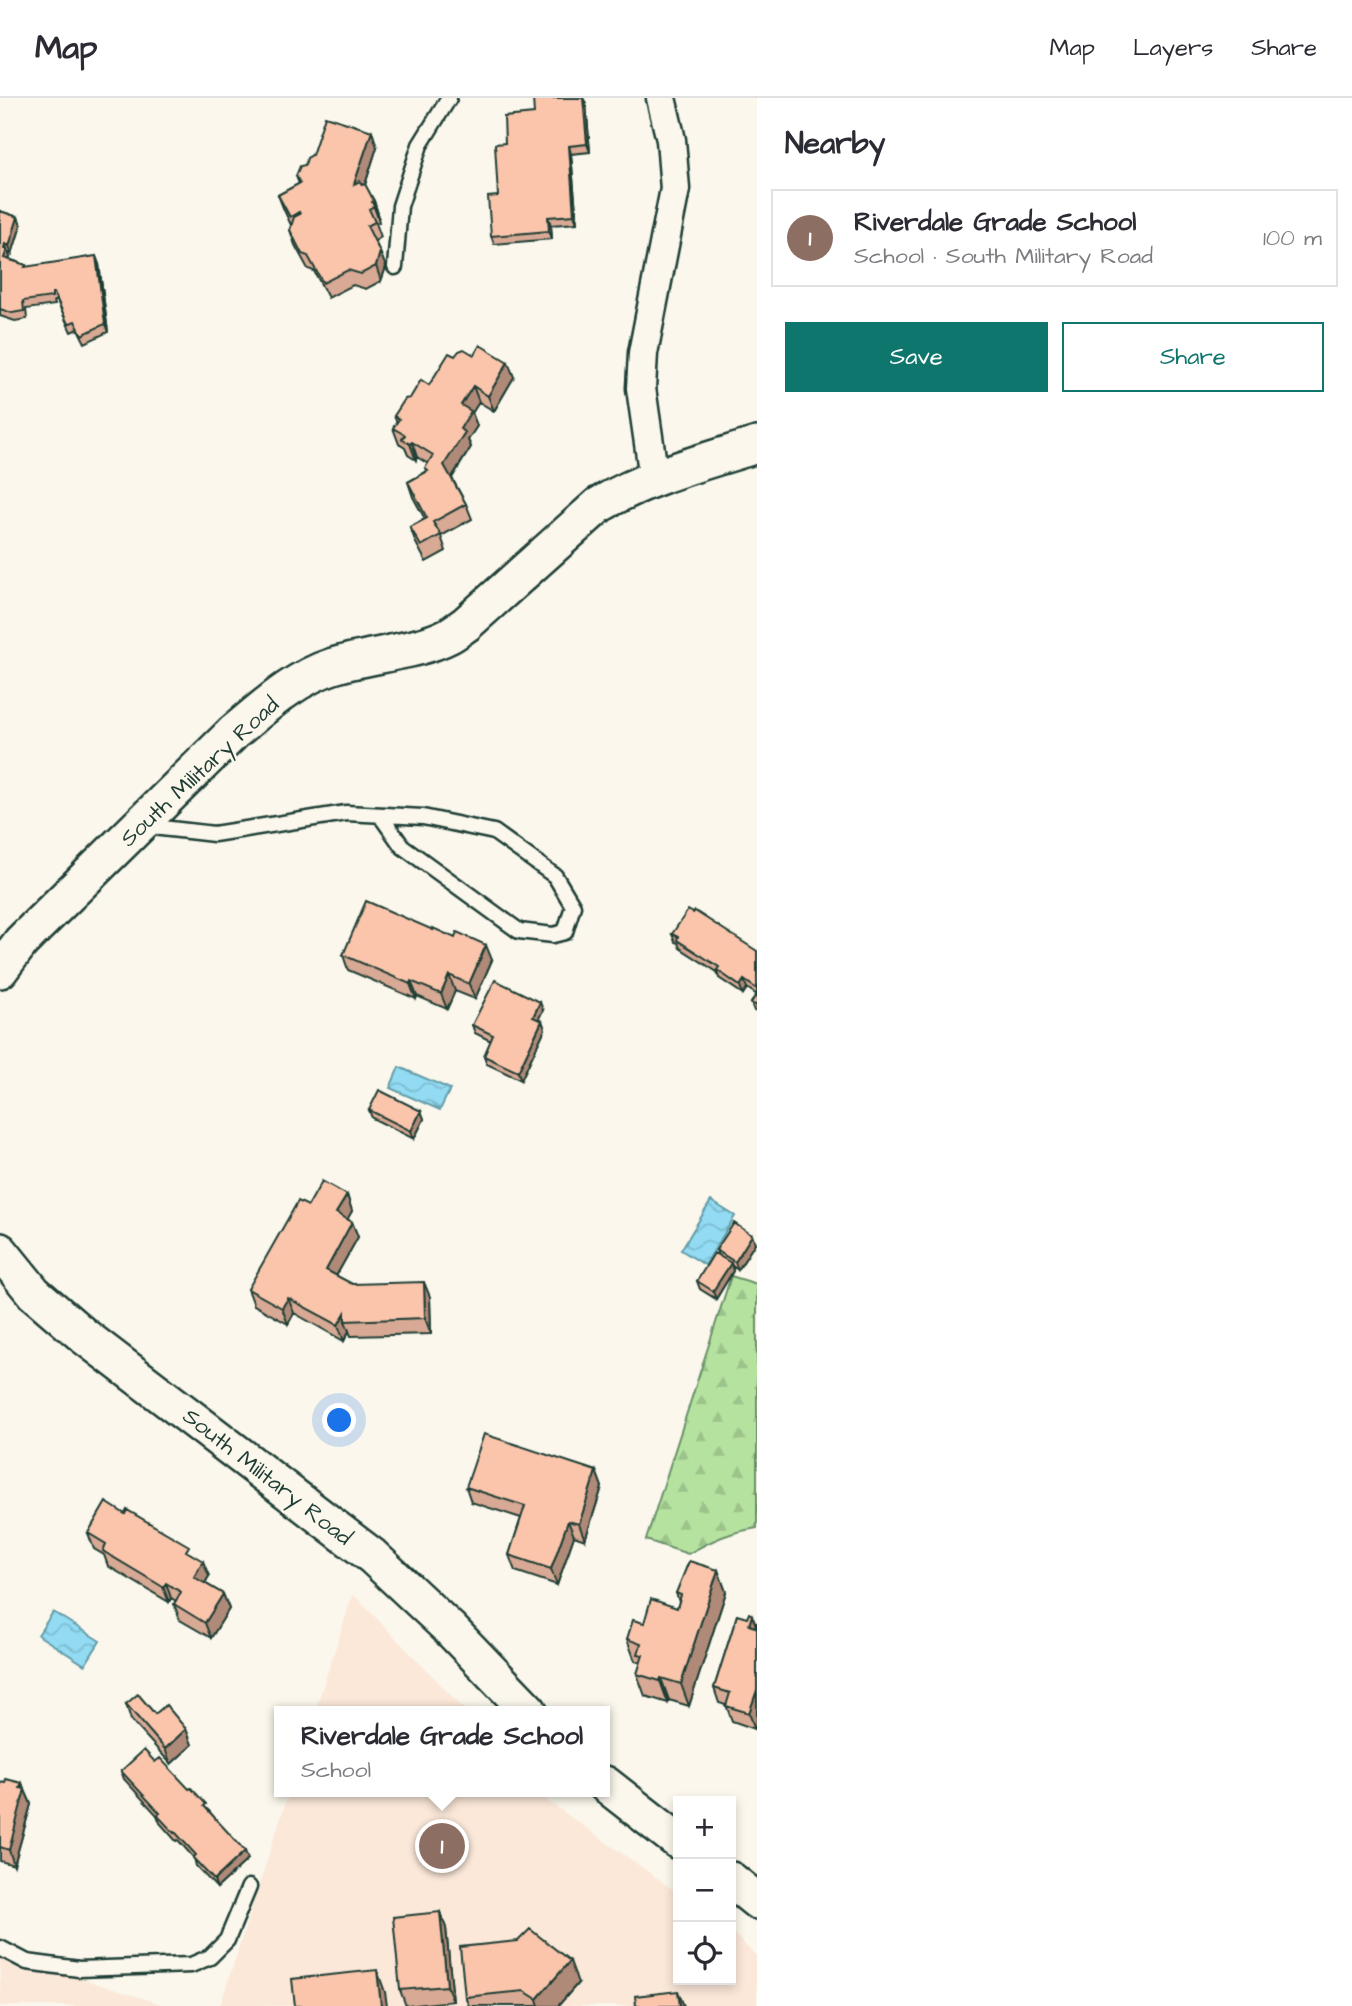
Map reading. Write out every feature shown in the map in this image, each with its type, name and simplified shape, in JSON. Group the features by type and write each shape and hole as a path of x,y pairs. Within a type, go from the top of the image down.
{"street":[{"path":"654,478 641,388 643,353 675,189 671,140 661,98"},
{"name":"South Military Road","path":"0,970 21,942 234,732 299,682 329,667 447,637 466,624 599,505 654,478 757,445"},
{"name":"South Military Road","path":"0,1251 34,1293 84,1336 382,1565 449,1628 524,1706"},
{"path":"610,1788 673,1837"},
{"path":"736,1884 757,1901"}],"lane":[{"path":"395,267 400,206 420,145 449,98"},
{"path":"139,825 214,834 346,813 424,817 494,832 555,876 573,906 565,932 552,936 519,931 402,846 380,815"},
{"path":"0,1948 27,1962 79,1969 191,1965 210,1957 227,1940 249,1886"}],"shaded area":[{"path":"353,1594 461,1706 317,1706"},
{"path":"287,1797 543,1797 673,1889 673,1985 736,1985 736,1936 757,1957 757,2006 220,2006"},
{"path":"0,1953 167,2006 0,2006"}],"green space":[{"path":"731,1276 757,1284 757,1528 721,1537 688,1554 646,1540"}],"water":[{"path":"399,1067 450,1089 440,1110 390,1088"},
{"path":"711,1201 735,1216 705,1265 681,1250"},
{"path":"53,1612 100,1641 85,1665 38,1635"}],"building":[{"path":"533,98 583,98 587,144 569,146 574,215 548,217 549,231 491,236 488,197 498,196 495,144 505,143 504,117 534,114"},
{"path":"325,116 372,131 354,184 360,181 362,185 365,184 374,201 374,206 369,209 375,222 367,226 380,252 376,266 361,274 348,270 323,283 308,256 302,254 290,230 294,217 300,214 299,212 290,217 278,195 300,183 296,176 300,166 305,165 307,158 312,155"},
{"path":"0,211 18,217 9,246 5,244 4,248 7,249 4,258 26,265 25,267 96,256 105,324 82,335 75,321 68,324 54,293 52,297 23,301 24,311 12,313 0,309"},
{"path":"480,345 508,362 488,396 473,386 461,405 471,411 460,429 465,432 444,465 466,504 433,522 441,535 421,546 410,527 427,518 408,482 428,471 425,468 433,455 402,439 405,435 393,428 399,419 394,416 421,380 429,385 449,353 455,356 464,349 474,355"},
{"path":"366,901 433,930 455,938 457,932 486,945 469,984 449,975 441,994 411,981 410,984 343,955"},
{"path":"688,910 693,913 695,911 757,951 757,989 744,980 740,986 717,970 719,967 677,940 678,937 672,934"},
{"path":"495,980 540,1002 533,1017 542,1021 518,1072 484,1056 493,1035 472,1025"},
{"path":"757,994 757,1006 751,1003"},
{"path":"379,1090 421,1111 411,1131 369,1110"},
{"path":"322,1181 347,1195 336,1213 352,1222 326,1270 352,1284 424,1282 425,1318 345,1321 345,1313 338,1325 288,1298 282,1308 248,1289 298,1201 308,1206"},
{"path":"734,1223 752,1235 735,1262 716,1250"},
{"path":"714,1253 731,1263 713,1291 697,1281"},
{"path":"484,1434 596,1471 579,1524 568,1521 551,1569 509,1555 525,1506 466,1487"},
{"path":"106,1502 125,1514 127,1510 189,1546 186,1551 203,1561 194,1577 223,1594 205,1623 174,1604 181,1592 166,1583 163,1587 103,1551 106,1544 88,1533"},
{"path":"689,1561 718,1570 681,1684 637,1674 643,1655 638,1654 641,1644 627,1639 633,1620 644,1623 651,1599 677,1608 681,1595 676,1593"},
{"path":"749,1613 752,1615 749,1625 755,1627 757,1622 757,1690 749,1713 726,1706 730,1693 714,1688 737,1615 747,1618"},
{"path":"138,1694 155,1714 166,1705 186,1729 165,1749 126,1704"},
{"path":"144,1750 155,1762 160,1758 189,1789 191,1788 245,1851 214,1880 193,1858 196,1855 157,1815 160,1813 121,1771"},
{"path":"6,1779 22,1783 20,1788 25,1789 9,1850 0,1847 0,1788 1,1782 5,1783"},
{"path":"440,1912 447,1986 400,1990 393,1917"},
{"path":"530,1929 570,1961 537,1999 524,1991 465,1997 460,1947 518,1941"},
{"path":"377,1970 381,2006 295,2006 292,1979"},
{"path":"678,1991 680,2006 636,2006 635,1996"}],"place":[{"name":"Riverdale Grade School","path":"442,1846"}]}
